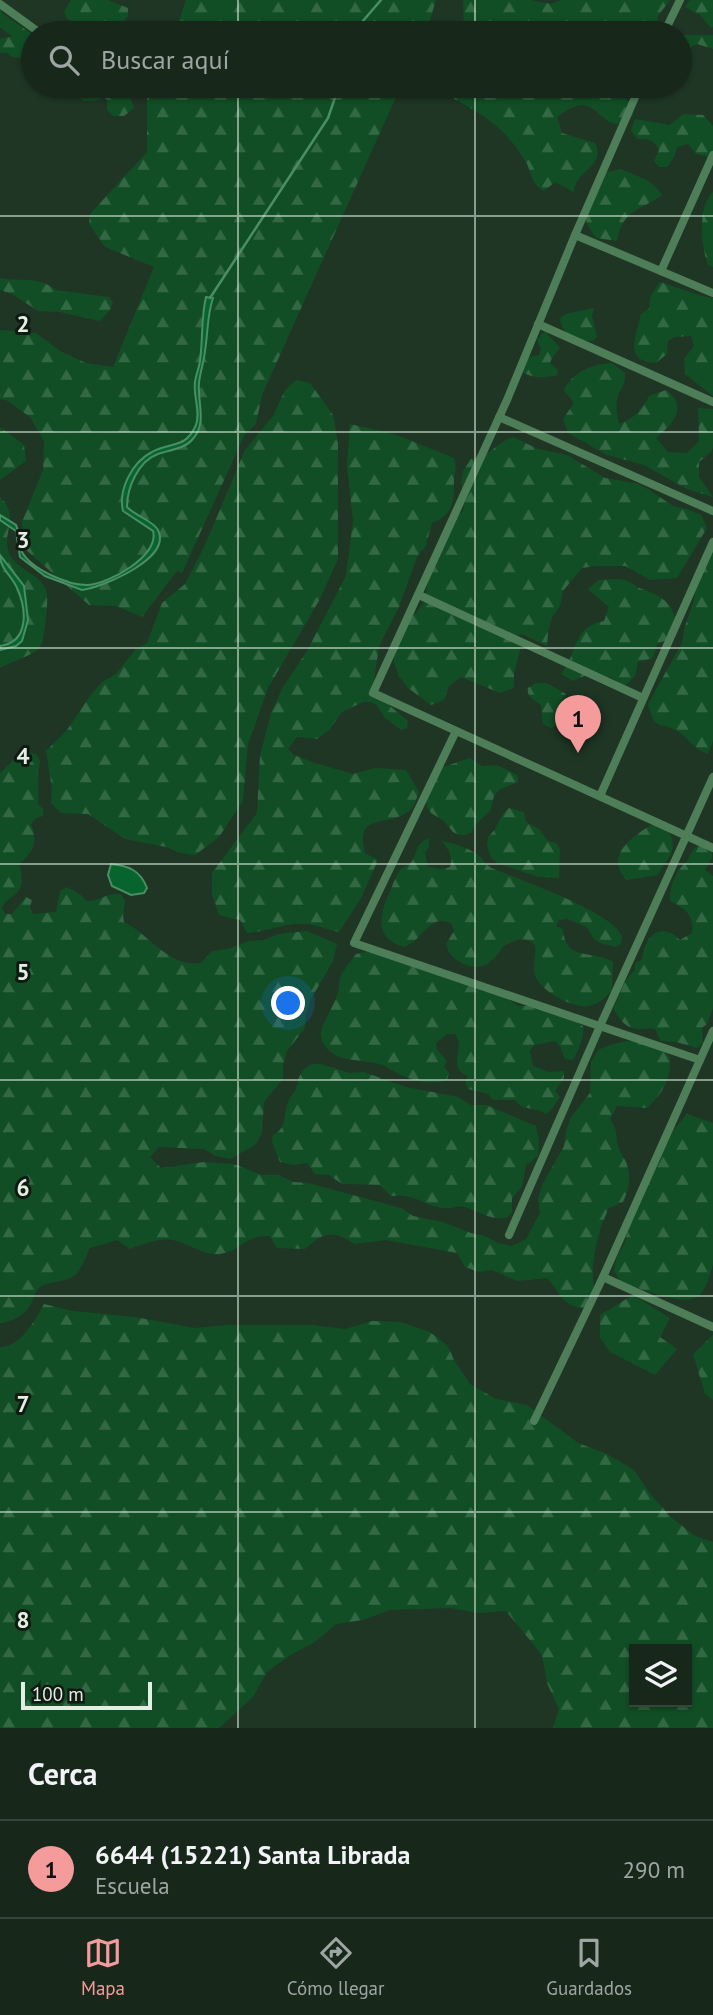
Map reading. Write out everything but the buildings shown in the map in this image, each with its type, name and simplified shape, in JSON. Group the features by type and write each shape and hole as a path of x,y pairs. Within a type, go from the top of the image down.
{"street":[{"path":"670,21 680,0"},
{"path":"0,4 23,21"},
{"path":"635,98 499,417 373,693 713,848"},
{"path":"661,271 713,155"},
{"path":"575,235 713,293"},
{"path":"538,324 713,402"},
{"path":"499,417 713,511"},
{"path":"600,796 713,542"},
{"path":"419,595 643,698"},
{"path":"457,731 354,943 700,1060"},
{"path":"509,1235 713,777"},
{"path":"534,1421 603,1277 713,1031"},
{"path":"603,1277 713,1327"}],"green space":[{"path":"71,0 108,0 128,8 128,16 124,21 71,21 64,12"},
{"path":"186,0 436,0 430,21 179,21"},
{"path":"463,0 531,0 551,4 561,0 670,0 657,21 464,21"},
{"path":"690,0 713,0 713,27 700,15 685,7"},
{"path":"0,6 2,13 21,26 20,58 0,53 0,39 12,36 0,27"},
{"path":"692,35 713,35 713,49 697,44 692,46"},
{"path":"80,98 102,98 94,101 83,101"},
{"path":"105,98 130,98 134,108 124,116 113,116 107,110"},
{"path":"147,98 396,98 262,395 256,424 244,436 182,573 177,571 142,617 116,606 89,605 26,550 22,522 43,470 44,441 30,417 6,400 0,399 0,330 36,333 60,351 86,363 113,367 154,267 105,247 89,224 90,214 147,152"},
{"path":"625,98 634,107 630,118 620,124 608,121 594,109 582,105 572,107 557,117 562,133 595,143 597,157 575,185 574,192 555,182 544,191 535,183 525,161 505,134 485,117 454,99"},
{"path":"683,114 703,115 713,126 713,153 709,157 696,154 688,144 677,147 667,167 659,167 654,161 659,150 655,144 637,139 631,131 635,119 670,125"},
{"path":"621,169 649,181 662,195 628,217 617,241 596,238 586,223 588,202 607,172"},
{"path":"713,192 713,267 708,265 702,227 704,207"},
{"path":"0,278 36,281 56,290 109,297 113,303 100,321 60,312 38,311 12,294 0,290"},
{"path":"660,282 713,298 713,396 685,374 684,359 694,346 691,336 675,337 668,341 667,354 656,363 639,358 635,353 641,314 649,309 650,297"},
{"path":"594,308 592,316 597,337 593,341 571,337 561,324 560,318 566,314"},
{"path":"545,331 560,348 550,363 557,369 558,375 534,377 521,371 528,357 539,355 541,349 537,340"},
{"path":"612,363 625,373 617,402 619,424 637,413 649,396 666,390 673,396 677,403 676,415 656,438 668,452 687,453 699,441 698,408 713,409 713,447 699,462 699,477 713,497 687,489 644,465 607,455 568,433 563,419 574,403 564,390 572,378 584,370"},
{"path":"296,380 310,383 333,415 338,443 338,559 320,599 268,688 248,744 243,801 219,837 195,855 125,839 88,814 61,813 51,803 52,789 46,751 67,730 102,682 116,674 135,650 147,643 162,603 185,584 205,545 245,450 273,416 285,390"},
{"path":"350,424 394,434 454,458 456,466 453,501 445,516 432,523 426,545 417,557 399,607 379,646 372,694 408,721 407,728 401,730 384,717 377,705 363,702 342,712 329,730 317,739 297,737 288,749 294,755 353,774 375,768 406,770 419,792 409,811 375,823 364,831 365,853 378,860 361,898 339,932 299,924 247,933 240,920 219,915 212,894 212,873 257,813 260,756 271,713 346,576 353,521 347,465"},
{"path":"0,427 24,445 26,461 0,480"},
{"path":"513,437 538,449 567,455 605,478 635,483 648,489 673,506 701,515 707,528 677,578 650,580 625,566 582,568 563,591 560,606 552,617 547,646 522,634 509,638 521,645 514,674 514,688 500,693 461,677 449,686 444,700 431,705 408,688 399,676 394,663 394,648 405,622 425,601 429,573 444,547 451,521 463,511 466,498 461,485 463,471 471,459"},
{"path":"0,497 10,518 7,538 9,553 15,562 42,583 47,601 44,632 39,649 0,668"},
{"path":"713,544 713,741 708,754 677,731 656,723 648,704 682,643 694,601 698,573"},
{"path":"599,580 624,580 656,595 670,607 677,627 669,639 657,644 653,658 638,662 635,676 625,686 600,674 587,675 573,681 561,674 581,634 594,624 604,621 609,607 588,589"},
{"path":"536,683 546,683 566,694 561,701 564,706 561,723 551,728 543,724 541,705 528,694 528,688"},
{"path":"20,754 36,754 40,761 38,804 44,810 42,816 31,824 33,846 29,855 20,863 21,886 2,907 5,914 12,914 26,897 32,900 30,907 33,914 56,912 60,891 67,887 86,901 121,894 125,901 124,922 179,961 201,963 212,951 228,949 249,941 264,940 278,934 307,931 337,944 333,961 311,999 305,1028 287,1051 283,1079 264,1102 262,1133 255,1145 230,1159 216,1156 204,1149 159,1147 150,1157 161,1168 204,1162 234,1164 262,1175 279,1175 293,1182 308,1183 401,1208 413,1216 443,1222 512,1246 526,1239 540,1213 538,1199 542,1185 564,1146 571,1117 590,1093 591,1063 598,1050 617,1043 636,1041 653,1045 670,1057 667,1079 653,1102 647,1108 617,1106 610,1119 616,1131 619,1149 628,1167 629,1183 623,1202 609,1208 601,1229 593,1266 593,1293 588,1309 567,1303 547,1278 517,1281 492,1270 479,1272 465,1267 457,1253 386,1240 355,1244 341,1236 329,1234 305,1249 277,1248 270,1236 261,1236 220,1254 208,1253 173,1240 146,1243 130,1249 117,1240 90,1248 77,1274 42,1286 26,1311 13,1320 0,1323 0,773"},
{"path":"470,758 482,766 497,765 517,775 518,782 499,790 494,796 490,811 475,825 472,832 459,835 431,813 426,799 443,767"},
{"path":"509,808 524,812 526,822 539,829 548,841 556,843 560,849 559,878 538,877 497,863 491,858 488,837"},
{"path":"653,824 668,830 673,843 671,854 658,875 627,880 620,871 619,855 637,834"},
{"path":"429,838 425,853 428,867 450,867 451,856 442,841 456,844 475,852 491,868 584,907 615,927 622,936 621,944 616,947 600,943 594,939 587,927 567,919 559,920 556,926 563,929 565,939 574,951 613,962 612,991 589,1006 575,1005 552,994 536,978 535,945 527,940 503,946 495,958 485,965 467,965 449,952 446,944 454,931 452,924 444,921 432,924 411,944 404,947 394,943 383,931 381,923 384,907 401,869 413,859 418,846"},
{"path":"700,844 712,853 705,870 713,876 713,1008 707,1024 702,1028 703,1043 697,1048 661,1041 655,1029 629,1027 613,1008 635,970 635,963 642,960 646,944 654,934 666,931 680,940 692,933 690,917 684,909 670,901 670,895 676,875"},
{"path":"370,951 473,985 483,992 499,992 518,1006 541,1006 553,1015 570,1018 583,1026 582,1039 573,1060 565,1059 555,1041 534,1045 530,1051 533,1066 549,1072 564,1071 564,1078 555,1091 560,1097 552,1109 546,1114 522,1106 515,1100 493,1100 488,1094 468,1089 465,1082 468,1076 458,1068 459,1045 455,1034 447,1034 436,1043 437,1050 447,1061 444,1067 449,1073 447,1080 440,1082 416,1080 383,1065 344,1058 329,1051 322,1041 321,1033 338,993 341,975 356,954"},
{"path":"314,1064 349,1073 364,1072 406,1087 458,1097 471,1105 486,1105 536,1126 538,1156 526,1165 522,1187 512,1198 512,1213 506,1218 500,1218 490,1217 463,1206 441,1208 408,1196 391,1196 380,1185 342,1184 329,1175 315,1174 307,1163 293,1165 280,1162 272,1142 273,1135 283,1124 288,1103 301,1074"},
{"path":"687,1114 713,1123 713,1264 700,1295 684,1300 661,1296 620,1281 614,1271 633,1210 651,1179 671,1133"},
{"path":"633,1295 670,1318 660,1337 677,1349 655,1375 610,1352 600,1338 600,1315"},
{"path":"44,1304 73,1311 135,1317 195,1328 226,1325 312,1325 345,1329 372,1321 400,1322 430,1332 448,1346 470,1384 496,1399 527,1405 578,1443 607,1454 634,1470 651,1495 671,1517 695,1536 713,1542 713,1728 553,1728 559,1709 547,1683 542,1655 506,1611 478,1613 451,1608 390,1610 363,1620 336,1624 315,1642 290,1655 267,1672 253,1697 219,1728 0,1728 0,1347 14,1343 32,1325"},
{"path":"713,1335 713,1400 705,1394 693,1354"}],"shaded area":[{"path":"206,297 213,298 199,383 200,427 189,443 158,454 145,463 135,476 129,492 127,507 158,530 160,540 155,550 147,560 122,576 87,589 82,590 45,576 20,557 16,531 0,520 0,515 16,525 22,552 33,564 71,583 88,585 108,580 131,567 149,550 153,531 123,511 123,494 128,477 138,462 159,449 182,442 196,425 198,414 195,382 200,361"},
{"path":"0,555 24,586 28,620 22,641 16,646 0,650 0,646 9,643 21,632 24,615 17,588 2,564"},
{"path":"111,864 137,873 147,888 144,893 131,895 112,886 108,875"}],"waterway":[{"path":"363,21 381,0"},
{"path":"210,298 328,118 335,98"}],"place":[{"name":"6644 (15221) Santa Librada","path":"578,753"}]}
